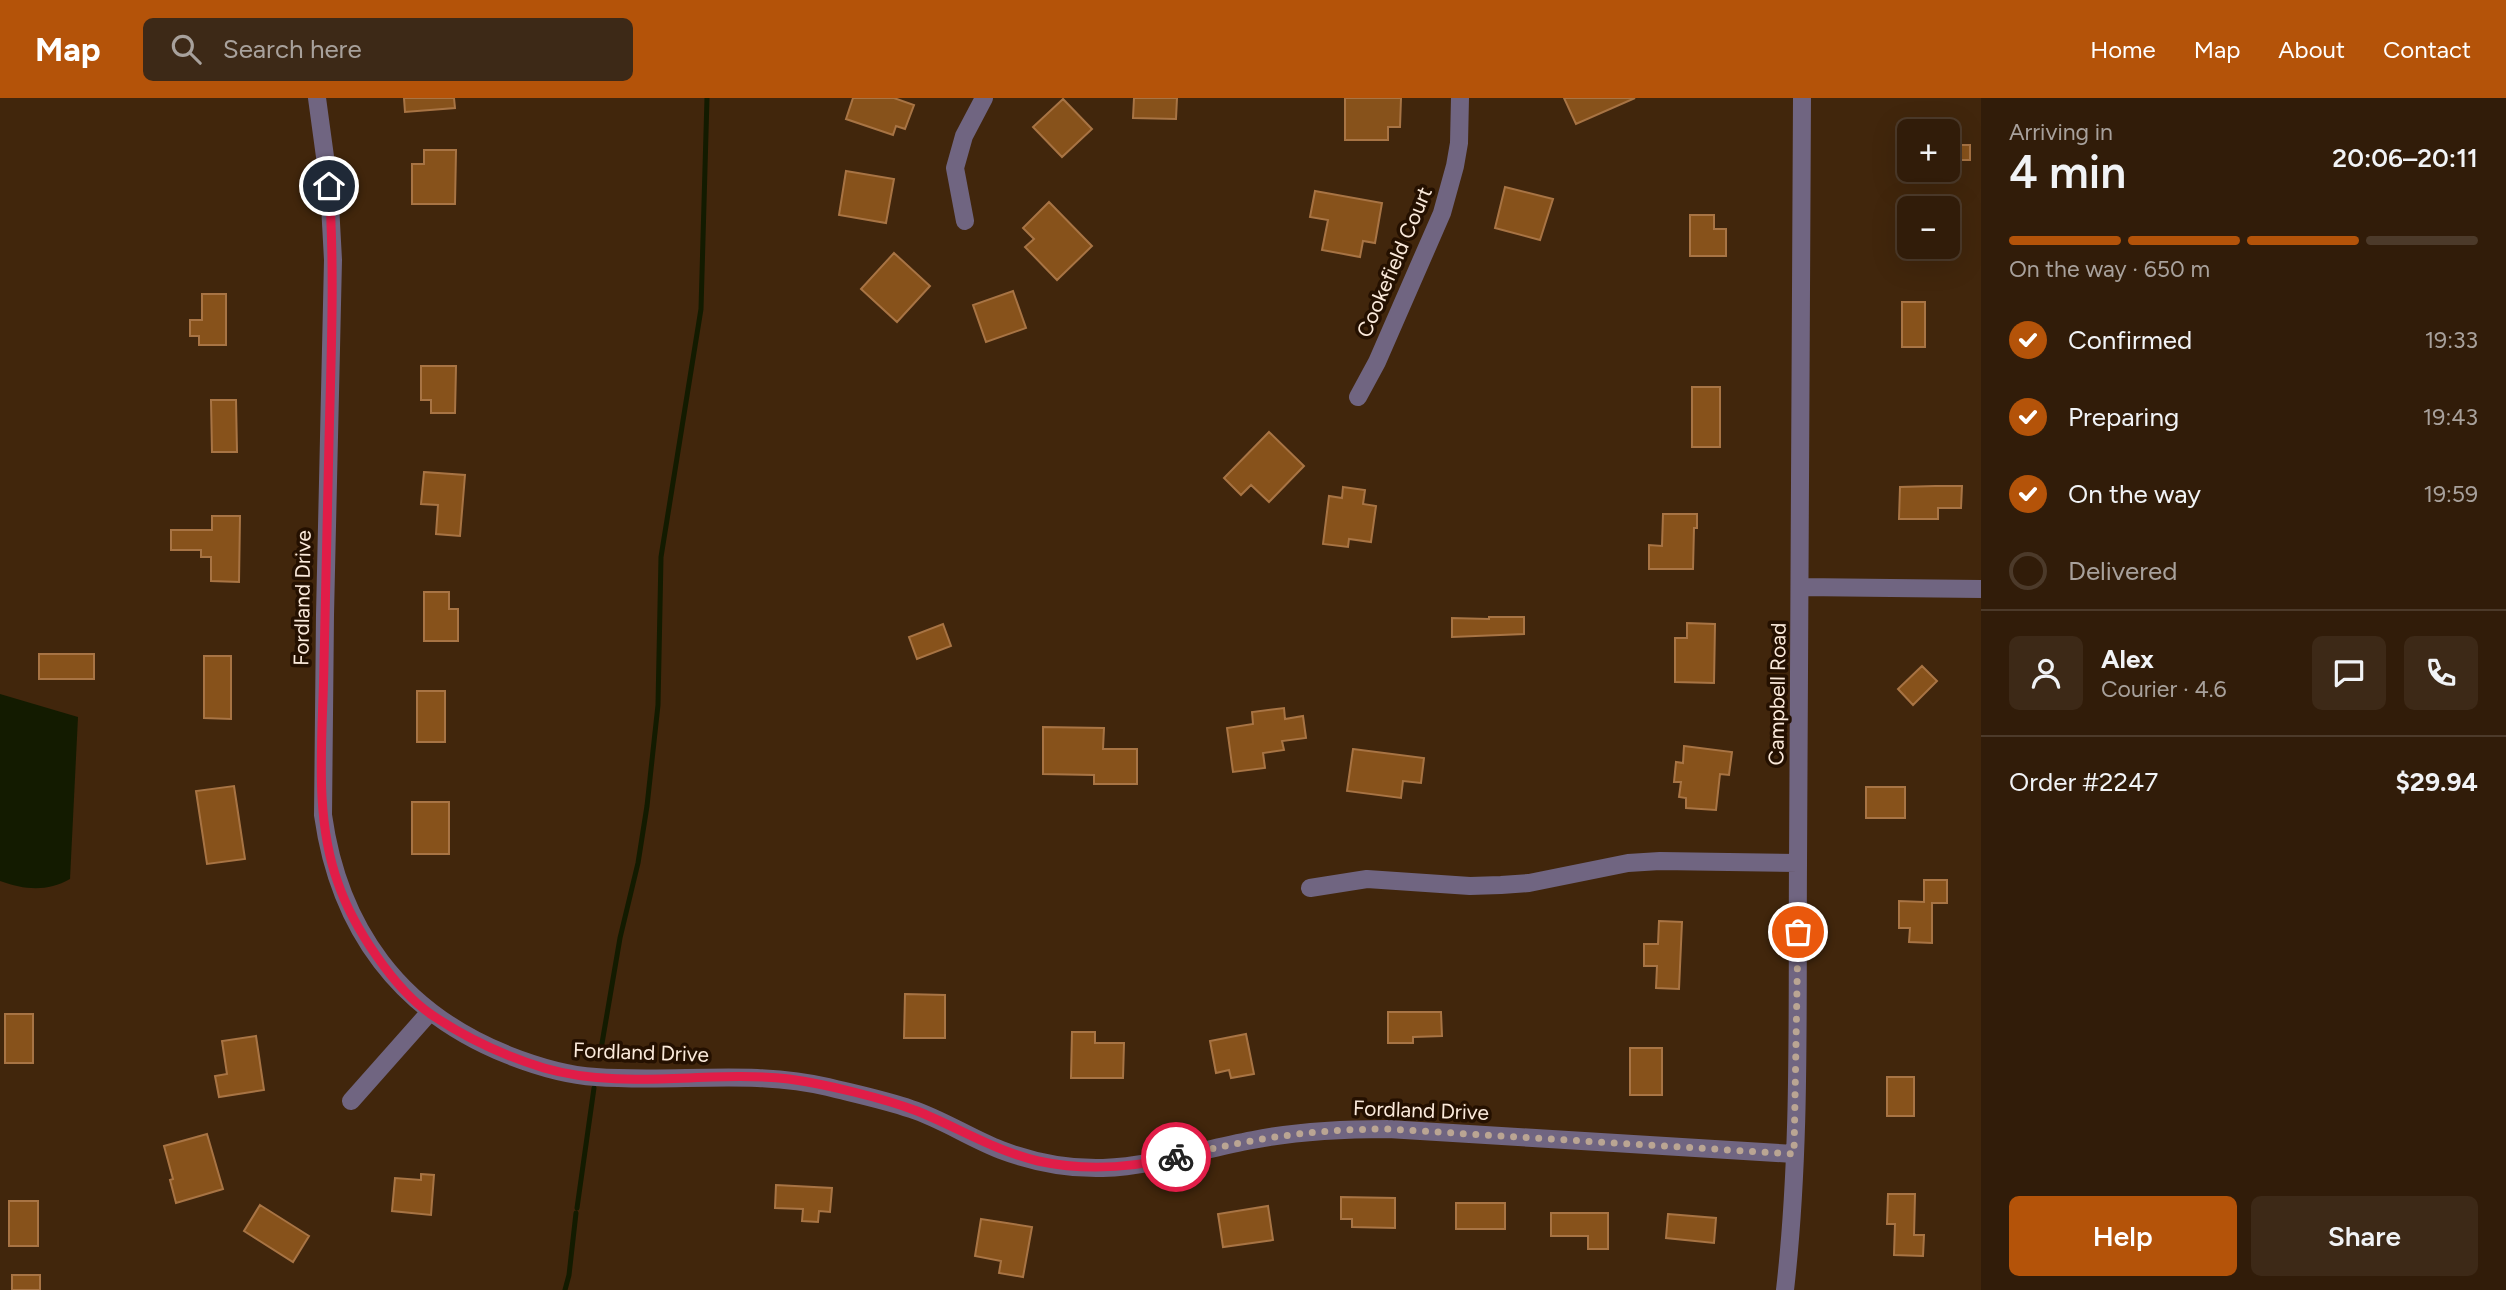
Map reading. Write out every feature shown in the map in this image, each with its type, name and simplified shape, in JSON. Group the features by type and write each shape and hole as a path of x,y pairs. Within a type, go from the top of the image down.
{"street":[{"name":"Fordland Drive","path":"317,98 329,186 333,260 323,815 338,884 356,923 379,959 429,1013 496,1050 564,1073 630,1079 735,1076 794,1080 913,1110 1001,1150 1035,1161 1068,1167 1135,1165 1255,1139 1353,1129 1794,1154"},
{"path":"965,221 955,168 964,136 984,98"},
{"name":"Cookefield Court","path":"1358,397 1377,362 1442,214 1453,178 1459,144 1460,98"},
{"name":"Campbell Road","path":"1785,1290 1794,1154 1801,587 1802,98"},
{"path":"1801,587 1981,589"},
{"path":"1310,888 1367,879 1502,886 1660,860 1798,863"},
{"path":"351,1101 429,1013"}],"shaded area":[{"path":"0,694 78,717 70,879 53,886 27,888 0,881"}],"building":[{"path":"404,98 454,98 455,108 405,112"},
{"path":"853,98 894,98 914,105 905,129 896,126 893,135 846,119"},
{"path":"1134,98 1177,98 1176,119 1133,118"},
{"path":"1345,98 1401,98 1400,127 1388,127 1388,140 1345,140"},
{"path":"1564,98 1635,98 1576,124"},
{"path":"1063,99 1092,129 1062,157 1033,127"},
{"path":"1960,145 1970,145 1970,160 1960,160"},
{"path":"424,150 456,150 455,204 412,204 412,164 424,164"},
{"path":"846,171 894,179 886,223 839,215"},
{"path":"1505,187 1553,199 1540,240 1495,228"},
{"path":"1315,191 1382,203 1375,243 1363,241 1360,257 1322,250 1328,220 1310,217"},
{"path":"1049,202 1092,246 1057,280 1025,247 1034,239 1023,228"},
{"path":"1690,215 1714,215 1714,229 1726,229 1726,256 1690,256"},
{"path":"894,253 930,286 897,322 861,289"},
{"path":"1013,291 1026,328 986,342 973,305"},
{"path":"202,294 226,294 226,345 199,345 199,336 190,336 190,320 202,320"},
{"path":"1902,302 1925,302 1925,347 1902,347"},
{"path":"421,366 456,366 455,413 431,413 431,400 421,400"},
{"path":"1692,387 1720,387 1720,447 1692,447"},
{"path":"211,400 236,400 237,452 212,452"},
{"path":"1269,432 1304,466 1269,502 1251,485 1241,495 1224,478"},
{"path":"424,472 465,475 460,536 436,534 438,505 421,504"},
{"path":"1962,486 1961,508 1938,508 1938,519 1899,519 1900,487"},
{"path":"1343,487 1365,490 1363,504 1376,506 1371,542 1349,539 1348,547 1323,544 1329,496 1342,498"},
{"path":"1663,514 1697,514 1693,569 1649,569 1649,545 1662,546"},
{"path":"212,516 240,516 239,582 211,581 211,557 201,557 201,550 171,550 171,530 212,530"},
{"path":"424,592 449,592 449,609 458,609 458,641 424,641"},
{"path":"1524,617 1524,634 1452,637 1452,618"},
{"path":"1687,623 1715,624 1714,683 1675,682 1675,638 1687,638"},
{"path":"943,624 951,646 917,659 909,637"},
{"path":"39,654 94,654 94,679 39,679"},
{"path":"204,656 231,656 231,719 204,718"},
{"path":"1922,666 1937,681 1913,705 1898,689"},
{"path":"417,691 445,691 445,742 417,742"},
{"path":"1284,708 1285,719 1303,716 1306,738 1282,741 1284,750 1263,753 1265,768 1233,772 1227,728 1253,724 1252,712"},
{"path":"1043,727 1104,728 1103,749 1137,749 1137,784 1094,784 1094,775 1043,774"},
{"path":"1684,746 1732,752 1729,775 1720,774 1716,810 1686,808 1686,798 1679,797 1681,782 1674,782 1676,762 1683,763"},
{"path":"1353,749 1424,758 1421,783 1403,781 1401,798 1347,791"},
{"path":"234,786 245,859 207,864 196,791"},
{"path":"1866,787 1905,787 1905,818 1866,818"},
{"path":"412,802 449,802 449,854 412,854"},
{"path":"1924,880 1947,880 1947,903 1932,903 1932,943 1909,942 1910,928 1899,928 1899,901 1924,902"},
{"path":"1659,921 1682,922 1679,989 1656,988 1657,966 1644,966 1644,944 1658,944"},
{"path":"905,994 945,995 945,1038 904,1038"},
{"path":"1388,1012 1441,1012 1442,1036 1413,1037 1413,1043 1388,1043"},
{"path":"5,1014 33,1014 33,1063 5,1063"},
{"path":"1072,1032 1095,1032 1095,1043 1124,1043 1123,1078 1071,1078"},
{"path":"1246,1034 1254,1074 1231,1078 1229,1070 1216,1073 1210,1041"},
{"path":"256,1036 264,1090 219,1097 215,1076 227,1074 222,1041"},
{"path":"1630,1048 1662,1048 1662,1095 1630,1095"},
{"path":"1887,1077 1914,1077 1914,1116 1887,1116"},
{"path":"207,1134 223,1189 176,1203 164,1146"},
{"path":"421,1174 434,1175 431,1215 392,1211 395,1178 421,1180"},
{"path":"776,1185 832,1188 830,1212 819,1211 818,1222 802,1221 803,1209 775,1208"},
{"path":"1888,1194 1915,1194 1914,1235 1924,1235 1923,1256 1894,1255 1895,1224 1887,1224"},
{"path":"1341,1197 1395,1198 1395,1228 1352,1227 1352,1219 1341,1219"},
{"path":"9,1201 38,1201 38,1246 9,1246"},
{"path":"1456,1203 1505,1203 1505,1229 1456,1229"},
{"path":"260,1205 309,1236 293,1262 244,1231"},
{"path":"1268,1206 1273,1240 1223,1247 1218,1214"},
{"path":"1551,1213 1608,1213 1608,1249 1588,1249 1588,1236 1551,1236"},
{"path":"1668,1214 1716,1218 1714,1243 1666,1238"},
{"path":"981,1219 1032,1227 1023,1277 999,1273 1001,1261 975,1256"},
{"path":"12,1275 40,1275 40,1290 12,1290"}],"waterway":[{"path":"600,1055 647,806 658,705 661,557 701,309 707,98"},
{"path":"577,1208 594,1088"},
{"path":"565,1290 576,1213"}],"way so far":[{"path":"1176,1157 1255,1139 1353,1129 1794,1154 1798,932"}],"route":[{"path":"329,186 333,298 326,541 323,815 331,861 347,904 379,959 402,986 429,1013 470,1038 521,1060 564,1073 630,1079 735,1076 794,1080 913,1110 1001,1150 1035,1161 1068,1167 1135,1165 1176,1157"}]}
